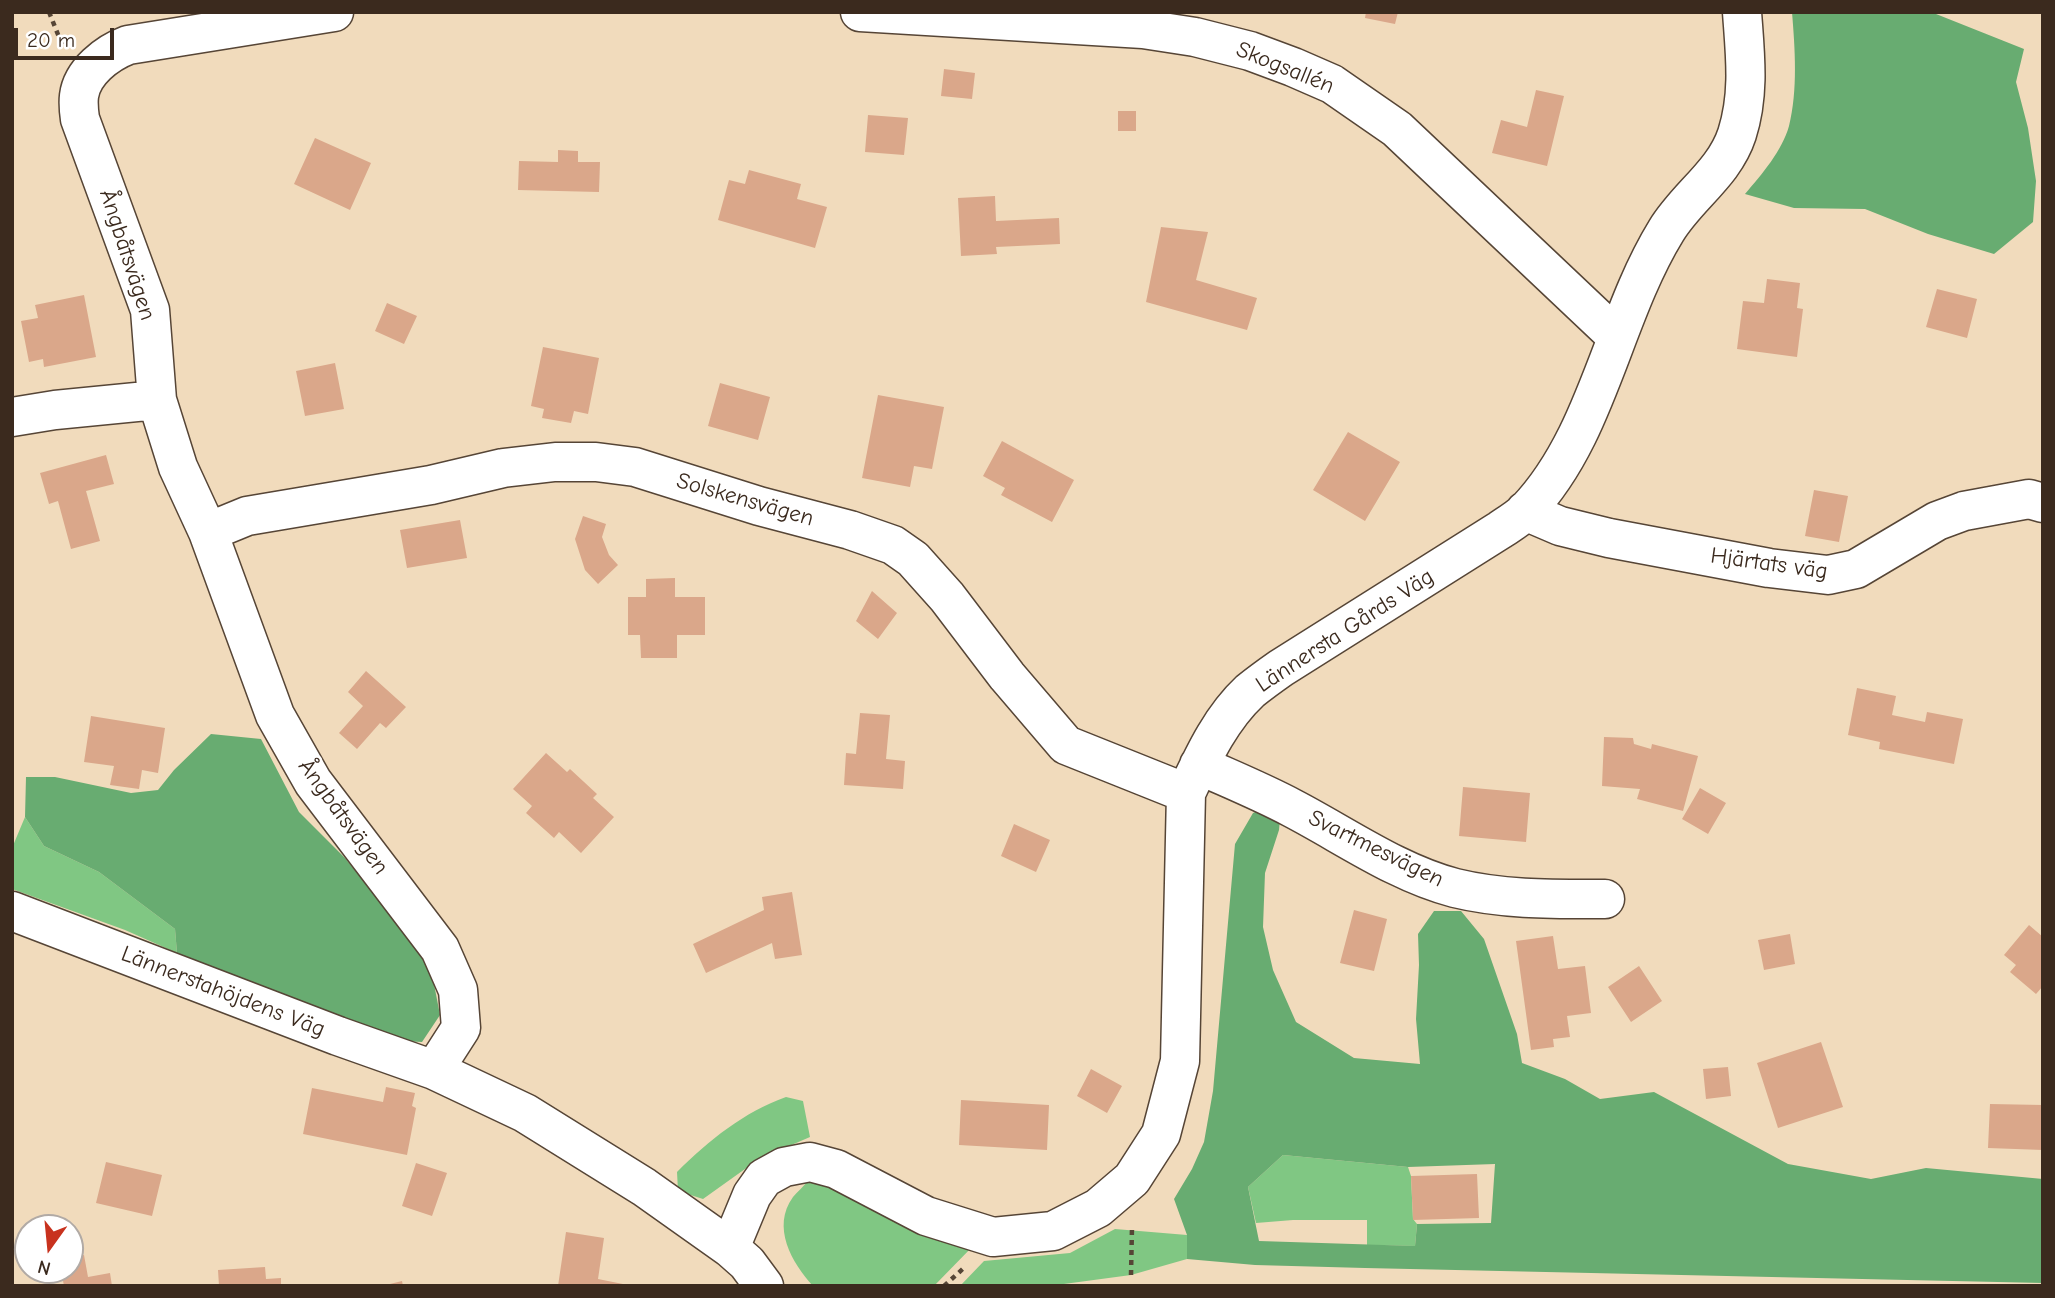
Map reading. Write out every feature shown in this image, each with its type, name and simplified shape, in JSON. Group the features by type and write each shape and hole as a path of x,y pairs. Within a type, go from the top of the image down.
{"street":[{"name":"Ångbåtsvägen","path":"334,12 128,45 109,52 99,61 79,94 80,119 150,310 157,400 178,467 208,532 275,715 313,782 440,949 458,990 461,1028 434,1070"},
{"name":"Skogsallén","path":"860,12 1143,29 1195,37 1250,51 1293,66 1332,85 1398,129 1617,337"},
{"name":"Lännersta Gårds Väg","path":"730,1248 752,1195 764,1178 784,1167 810,1162 835,1169 926,1216 993,1237 1053,1231 1098,1208 1132,1179 1161,1134 1180,1061 1192,779 1224,720 1250,692 1281,668 1461,556 1525,511 1570,449 1628,304 1667,230 1726,159 1737,135 1745,101 1747,76 1742,12"},
{"path":"12,417 157,400"},
{"name":"Solskensvägen","path":"208,532 247,516 431,485 503,468 555,462 596,462 635,467 893,545 913,559 947,597 998,665 1066,745 1192,779"},
{"name":"Hjärtats väg","path":"1525,511 1560,526 1609,538 1769,568 1828,575 1856,569 1937,521 1964,511 2038,508"},
{"name":"Svartmesvägen","path":"1192,779 1290,806 1418,874 1455,888 1512,897 1605,899"},
{"name":"Lännerstahöjdens Väg","path":"12,911 313,1027 434,1070"},
{"path":"434,1070 525,1113 644,1187 730,1248 747,1263 764,1286"}],"path":[{"path":"1131,1275 1132,1220"}],"green space":[{"path":"1792,12 1931,12 2024,49 2016,82 2028,128 2036,181 2033,222 1994,254 1928,234 1865,209 1794,208 1745,194 1776,153 1789,126 1795,84"},
{"path":"211,734 261,739 299,812 345,858 421,953 434,984 440,1015 422,1042 383,1040 177,953 175,929 99,872 44,846 25,817 26,777 55,777 131,793 158,790 174,770"},
{"path":"1267,807 1280,818 1279,830 1265,873 1263,927 1273,970 1296,1022 1354,1058 1420,1064 1416,1019 1418,934 1434,911 1461,911 1484,939 1517,1034 1522,1063 1565,1079 1600,1099 1654,1092 1788,1164 1871,1179 1926,1168 2043,1179 2043,1283 1255,1265 1187,1259 1187,1235 1174,1199 1204,1142 1213,1091 1235,844 1253,813","holes":["1283,1155 1408,1167 1495,1164 1491,1223 1417,1224 1415,1246 1259,1241 1248,1187"]},
{"path":"25,817 44,846 99,872 175,929 177,953 125,930 12,889 12,848"},
{"path":"786,1097 803,1101 810,1137 759,1159 703,1199 678,1191 677,1172 702,1149 741,1119"},
{"path":"1283,1155 1408,1167 1411,1176 1413,1219 1417,1224 1415,1246 1367,1245 1367,1220 1256,1223 1248,1187"},
{"path":"808,1181 822,1184 859,1203 974,1245 934,1286 813,1286 792,1256 784,1232 787,1208"},
{"path":"1115,1229 1187,1235 1187,1259 1131,1275 1049,1286 960,1286 984,1261 1070,1253"}],"building":[{"path":"1366,12 1398,12 1395,24 1365,18"},
{"path":"944,69 975,73 972,99 941,96"},
{"path":"1536,90 1564,96 1547,166 1492,153 1501,120 1527,127"},
{"path":"1118,111 1136,111 1136,131 1118,131"},
{"path":"868,115 908,118 904,155 865,152"},
{"path":"315,138 371,163 350,210 294,184"},
{"path":"558,150 578,151 578,162 600,162 599,192 518,190 519,161 558,162"},
{"path":"749,170 801,184 797,199 827,207 815,248 718,220 729,180 745,184"},
{"path":"995,196 996,221 1059,218 1060,244 996,247 997,254 961,256 958,198"},
{"path":"1161,227 1208,232 1196,280 1257,298 1247,330 1146,302"},
{"path":"1767,279 1800,283 1797,308 1803,309 1797,357 1737,349 1743,301 1764,303"},
{"path":"1937,289 1977,299 1967,338 1926,327"},
{"path":"84,295 96,357 44,367 43,359 29,362 21,321 38,318 35,305"},
{"path":"387,303 417,316 404,344 375,331"},
{"path":"543,347 599,358 588,414 574,411 571,423 542,418 544,409 531,406"},
{"path":"335,363 344,409 305,416 296,371"},
{"path":"720,383 770,397 758,440 708,426"},
{"path":"878,395 944,407 932,469 914,466 910,487 862,478"},
{"path":"1348,432 1400,462 1365,521 1313,490"},
{"path":"1002,441 1074,480 1052,522 1001,495 1005,488 983,476"},
{"path":"106,455 114,484 86,491 100,541 71,549 58,501 49,504 40,473"},
{"path":"1814,490 1848,496 1839,542 1805,536"},
{"path":"583,516 606,524 602,537 609,555 618,565 598,584 585,570 575,539"},
{"path":"460,520 467,558 407,568 400,530"},
{"path":"675,578 675,597 705,597 705,635 677,635 677,658 641,658 640,635 628,635 628,597 646,597 646,579"},
{"path":"872,591 897,613 878,639 856,621"},
{"path":"366,671 406,707 386,728 380,723 357,749 339,733 363,706 348,692"},
{"path":"1857,688 1896,696 1892,715 1925,722 1927,712 1963,719 1954,764 1879,749 1880,742 1848,735"},
{"path":"860,713 890,715 886,759 905,761 903,789 844,785 846,753 856,754"},
{"path":"91,716 165,728 158,773 142,770 139,789 110,785 114,766 84,762"},
{"path":"1604,737 1633,738 1634,744 1651,749 1652,744 1698,756 1683,811 1637,799 1640,789 1602,786"},
{"path":"546,753 567,772 570,769 597,794 593,798 614,817 581,853 559,832 554,838 526,813 532,806 513,789"},
{"path":"1463,787 1530,793 1526,842 1459,836"},
{"path":"1700,788 1726,803 1708,834 1682,819"},
{"path":"1014,824 1050,840 1036,872 1001,856"},
{"path":"792,892 802,955 775,959 772,943 706,973 693,944 764,910 762,897"},
{"path":"1354,910 1387,919 1374,971 1340,963"},
{"path":"2029,925 2043,937 2043,986 2036,994 2010,972 2016,965 2004,955"},
{"path":"1790,934 1795,964 1764,970 1758,940"},
{"path":"1553,936 1558,969 1585,966 1591,1013 1567,1016 1570,1037 1553,1039 1554,1047 1531,1050 1516,941"},
{"path":"1639,966 1662,1001 1631,1022 1608,987"},
{"path":"1821,1042 1843,1107 1778,1128 1757,1063"},
{"path":"1728,1067 1731,1096 1706,1099 1703,1069"},
{"path":"1091,1069 1122,1086 1107,1113 1077,1096"},
{"path":"386,1087 415,1093 412,1106 416,1108 407,1155 303,1134 312,1088 383,1102"},
{"path":"961,1100 1049,1105 1047,1150 959,1145"},
{"path":"1990,1104 2043,1105 2043,1150 1988,1148"},
{"path":"106,1162 162,1175 152,1216 96,1203"},
{"path":"416,1163 447,1173 432,1216 402,1206"},
{"path":"1477,1174 1479,1218 1413,1220 1411,1176"},
{"path":"566,1232 604,1238 598,1279 633,1286 558,1286"},
{"path":"84,1255 88,1277 110,1273 112,1286 64,1286 84,1284"},
{"path":"265,1267 266,1279 281,1278 281,1286 219,1286 218,1270"},
{"path":"402,1281 403,1286 386,1286 386,1285"}]}
